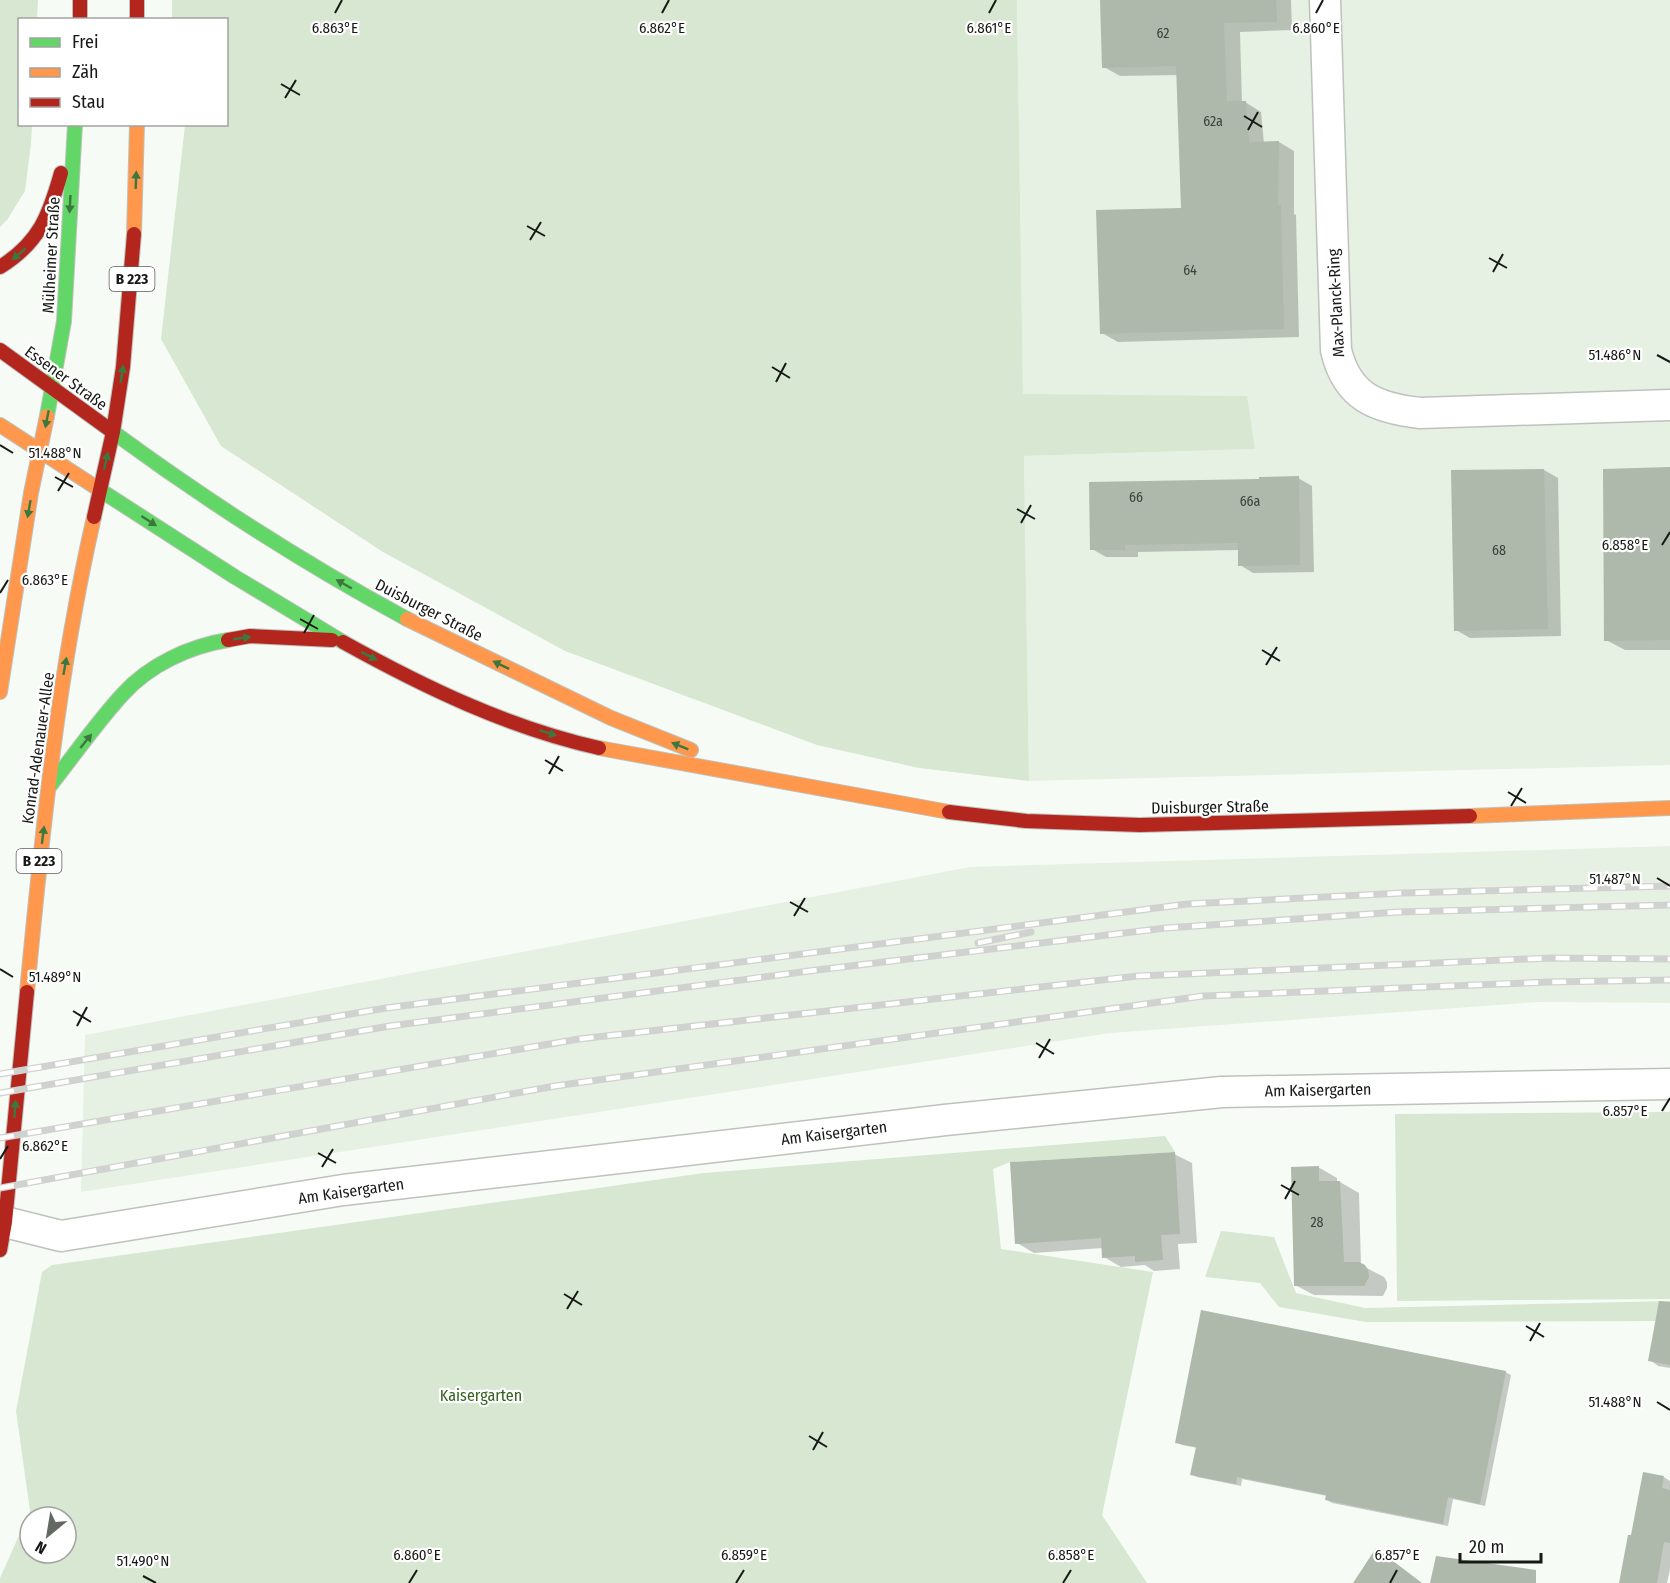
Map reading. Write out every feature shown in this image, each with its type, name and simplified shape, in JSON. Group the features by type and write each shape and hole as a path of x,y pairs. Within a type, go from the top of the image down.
{"main road":[{"path":"80,0 80,18"},
{"path":"137,0 137,18"},
{"path":"0,267 16,258 29,245 45,219 57,188 73,126"},
{"name":"Mülheimer Straße","path":"53,387 64,321 74,126"},
{"name":"B 223","path":"113,432 130,302 134,247 137,126"},
{"name":"Essener Straße","path":"0,350 113,432"},
{"path":"0,692 31,493 53,387"},
{"path":"0,425 100,490"},
{"name":"Konrad-Adenauer-Allee","path":"2,1236 37,877 56,720 86,551 113,432"},
{"name":"Duisburger Straße","path":"113,432 162,468 301,559 374,601 432,632 611,718 753,775"},
{"name":"Duisburger Straße","path":"100,490 278,605 338,640 474,707 528,727 613,751 753,775 928,810 1026,821 1071,823 1275,822 1670,808"},
{"path":"49,787 124,693 142,677 170,659 210,644 250,636 338,640"}],"street":[{"name":"Max-Planck-Ring","path":"1325,0 1336,350 1345,377 1354,388 1376,404 1420,413 1670,405"},
{"name":"Am Kaisergarten","path":"2,1236 61,1236 343,1190 945,1120 1222,1092 1670,1084"}],"shaded area":[{"path":"1017,0 1670,0 1670,765 1029,781 1024,456 1254,449 1246,396 1023,395"},
{"path":"1670,846 1670,1003 1539,1002 1110,1033 81,1192 85,1035 970,867"}],"green space":[{"path":"0,0 38,0 37,18 18,18 18,126 32,126 25,191 0,227"},
{"path":"172,0 1017,0 1023,394 1247,396 1255,449 1024,456 1029,781 919,768 817,745 565,651 383,552 221,446 161,339 185,126 228,126 228,18 172,18"},
{"path":"1670,1112 1670,1299 1397,1301 1395,1114"},
{"name":"Kaisergarten","path":"1165,1136 1175,1152 1010,1162 993,1169 1001,1249 1153,1272 1102,1515 1147,1583 0,1583 0,1578 18,1538 18,1565 78,1565 78,1505 29,1505 16,1411 42,1272 52,1265 704,1173"},
{"path":"1221,1231 1274,1237 1296,1293 1365,1308 1670,1301 1670,1321 1366,1322 1279,1307 1260,1283 1205,1277"}],"building":[{"path":"1100,0 1276,0 1277,22 1224,23 1227,101 1246,101 1249,142 1279,141 1278,205 1281,205 1284,329 1100,334 1096,210 1181,208 1176,66 1102,68"},
{"path":"1670,467 1670,640 1604,641 1603,469"},
{"path":"1544,469 1548,629 1454,631 1451,470"},
{"path":"1299,476 1300,565 1238,566 1238,543 1125,545 1125,550 1090,550 1089,482 1259,479 1259,477"},
{"path":"1175,1152 1180,1234 1161,1235 1163,1260 1135,1262 1135,1256 1102,1258 1101,1238 1015,1244 1010,1162"},
{"path":"1319,1166 1319,1181 1340,1181 1344,1262 1359,1262 1365,1265 1369,1277 1364,1286 1294,1286 1291,1167"},
{"path":"1659,1301 1670,1302 1670,1365 1648,1361"},
{"path":"1201,1310 1506,1371 1480,1504 1448,1497 1443,1524 1325,1500 1326,1495 1237,1477 1236,1484 1190,1475 1196,1447 1175,1443"},
{"path":"1643,1472 1664,1476 1662,1488 1670,1490 1670,1543 1664,1542 1657,1583 1619,1583 1628,1535 1631,1535"},
{"path":"1376,1548 1422,1583 1353,1583"},
{"path":"1436,1556 1536,1570 1536,1583 1430,1583"}],"railway":[{"path":"0,1074 386,1008 1187,904 1402,893 1670,886"},
{"path":"0,1093 390,1026 809,971 1166,928 1399,912 1670,905"},
{"path":"978,943 1031,932"},
{"path":"0,1138 579,1039 1138,976 1551,958 1670,959"},
{"path":"0,1188 555,1086 1203,996 1548,982 1670,980"}],"traffic: fast":[{"path":"47,416 64,321 75,126"},
{"path":"113,432 184,483 257,531 407,619"},
{"path":"100,490 235,577 343,642"},
{"path":"49,787 104,716 145,674 185,652 228,640"}],"traffic: slow":[{"path":"134,234 137,126"},
{"path":"0,692 31,493 47,416"},
{"path":"0,425 100,490"},
{"path":"27,992 45,813 61,694 70,635 94,517"},
{"path":"407,619 611,718 691,750"},
{"path":"599,748 949,812"},
{"path":"1470,816 1670,808"}],"traffic: jam":[{"path":"80,0 80,18"},
{"path":"137,0 137,18"},
{"path":"0,267 24,248 41,227 61,173"},
{"path":"94,517 113,432 123,367 134,234"},
{"path":"0,350 113,432"},
{"path":"228,640 250,636 332,640"},
{"path":"343,642 405,675 500,718 565,740 599,748"},
{"path":"949,812 1026,821 1140,825 1470,816"},
{"path":"0,1250 5,1222 27,992"}]}
